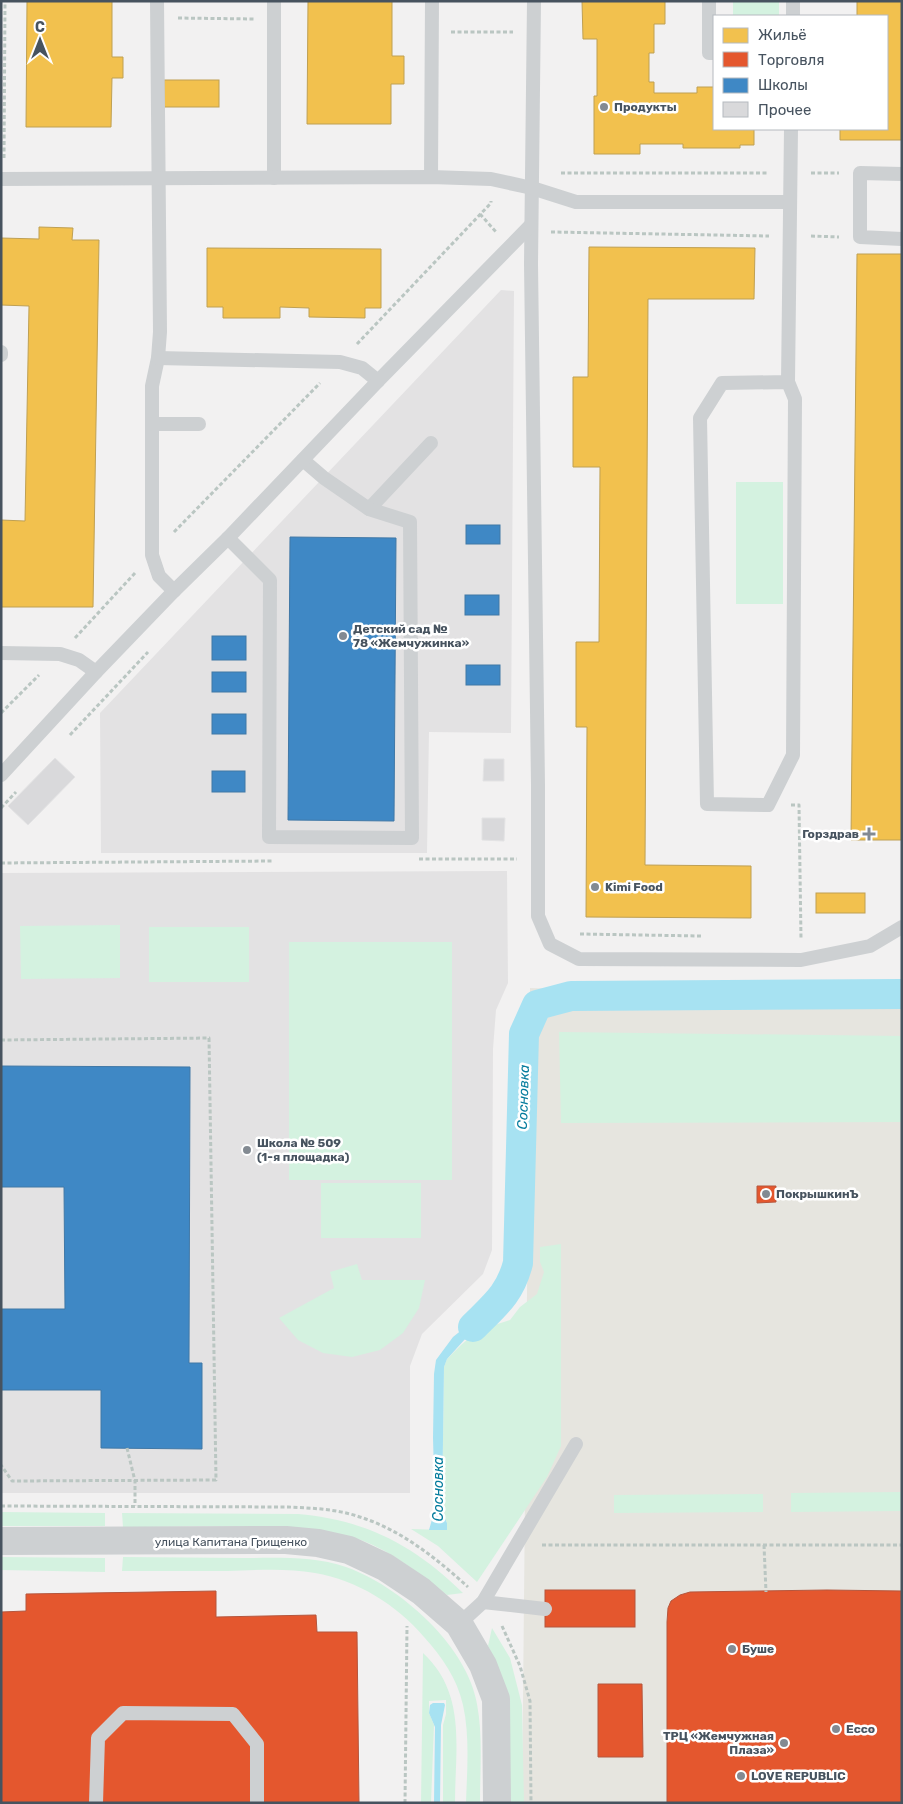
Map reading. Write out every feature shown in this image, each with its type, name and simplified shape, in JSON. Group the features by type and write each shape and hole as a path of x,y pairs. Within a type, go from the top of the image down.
{"street":[{"name":"улица Капитана Грищенко","path":"1,1541 286,1540 318,1543 349,1550 385,1566 421,1591 459,1624 484,1665 496,1699 497,1803"}],"lane":[{"path":"157,1 160,332 158,358 152,386 152,555 159,576 174,591"},
{"path":"274,1 274,178"},
{"path":"431,177 432,1"},
{"path":"534,1 531,226 538,916 550,944 579,958 801,960 870,946 902,928"},
{"path":"709,1 709,53 713,53"},
{"path":"793,1 793,15"},
{"path":"788,382 722,383 700,418 707,804 768,805 793,755 795,399 788,382 791,130"},
{"path":"902,174 860,174 860,237 902,239"},
{"path":"3,179 431,177 491,179 532,188 576,202 790,202"},
{"path":"1,775 174,591 228,538 378,380 531,226"},
{"path":"158,358 340,362 362,368 378,380"},
{"path":"152,424 199,424"},
{"path":"369,509 431,443"},
{"path":"228,538 270,580 269,837 412,838 410,522 369,509 324,478 303,460"},
{"path":"1,653 60,654 79,660 96,672"},
{"path":"459,1624 483,1602 576,1444"},
{"path":"483,1602 545,1609"},
{"path":"96,1803 98,1738 123,1713 233,1714 257,1744 257,1803"}],"path":[{"path":"3,179 5,1"},
{"path":"157,18 274,19"},
{"path":"473,32 512,32"},
{"path":"561,174 770,174"},
{"path":"810,174 860,174"},
{"path":"1,714 480,214 490,203 491,194"},
{"path":"480,214 498,235"},
{"path":"548,240 548,232 772,236"},
{"path":"802,236 860,237"},
{"path":"768,805 798,805 801,960"},
{"path":"574,934 702,936"},
{"path":"1,1040 209,1038 216,1480 12,1481 1,1465"},
{"path":"127,1448 135,1481 135,1506"},
{"path":"516,1544 902,1545"},
{"path":"764,1545 766,1592"},
{"path":"405,1803 407,1626"}],"shaded area":[{"name":"Детский сад № 78 «Жемчужинка»","path":"501,290 514,291 511,733 429,732 427,853 101,853 100,713"},
{"name":"Школа № 509 (1-я площадка)","path":"507,871 508,983 496,1010 493,1049 492,1250 483,1274 422,1334 410,1366 410,1493 1,1493 1,873"},
{"path":"530,988 902,1001 902,1803 522,1803"}],"green space":[{"path":"733,1 779,1 779,15 733,15"},
{"path":"736,482 783,482 783,604 736,604"},
{"path":"120,925 120,978 21,979 20,926"},
{"path":"149,927 249,927 249,982 149,982"},
{"path":"289,942 452,942 452,1180 289,1180"},
{"path":"559,1032 902,1036 902,1122 561,1123"},
{"path":"321,1183 421,1183 421,1238 321,1238"},
{"path":"561,1244 561,1446 547,1477 477,1582 438,1546 411,1529 446,1530 447,1523 442,1512 444,1367 447,1359 479,1330 510,1320 520,1307 537,1294 544,1272 540,1262 540,1247"},
{"path":"357,1264 362,1280 425,1280 419,1308 403,1333 380,1350 352,1357 323,1353 298,1340 279,1318 334,1288 330,1272"},
{"path":"902,1492 902,1511 791,1512 791,1493"},
{"path":"763,1494 763,1512 614,1513 614,1495"},
{"path":"1,1512 105,1513 105,1526 1,1526"},
{"path":"122,1513 298,1514 346,1522 367,1529 407,1548 445,1576 463,1593 447,1595 395,1557 373,1545 347,1536 319,1531 260,1527 123,1527"},
{"path":"1,1557 105,1558 105,1572 1,1570"},
{"path":"123,1557 308,1559 346,1567 382,1584 414,1608 440,1634 461,1662 471,1683 477,1704 480,1728 480,1803 466,1803 467,1729 463,1705 457,1686 443,1660 431,1645 413,1625 389,1605 346,1581 315,1573 294,1570 122,1571"},
{"path":"492,1628 510,1658 522,1705 524,1803 511,1803 496,1663 488,1646"},
{"path":"423,1653 437,1669 447,1686 452,1704 456,1723 455,1803 443,1803 443,1725 446,1714 446,1700 429,1701 429,1713 434,1725 431,1803 421,1803"}],"water":[{"path":"503,1297 447,1359 444,1367 442,1512 447,1523 447,1530 429,1530 435,1509 433,1438 436,1360 453,1337"},
{"path":"433,1703 444,1703 445,1705 441,1725 440,1803 434,1803 435,1727 429,1713 430,1705"}],"building: Жильё":[{"path":"27,1 112,1 112,57 123,57 123,78 112,78 111,127 26,127"},
{"path":"308,1 392,1 392,56 404,56 404,84 391,84 391,124 307,124"},
{"path":"582,1 665,1 665,24 654,24 654,53 649,53 649,82 654,82 654,93 697,93 697,87 713,87 713,130 754,130 754,145 740,145 740,148 683,148 683,144 640,144 640,154 594,154 594,96 597,96 597,39 583,39"},
{"path":"857,1 902,1 902,140 840,140 840,130 888,130 888,15 857,15"},
{"path":"164,80 219,80 219,107 164,107"},
{"path":"39,227 73,228 72,240 99,240 93,607 1,607 1,520 25,521 29,306 1,305 1,238 39,239"},
{"path":"589,247 755,248 754,299 648,299 645,865 751,866 751,918 586,917 587,727 576,727 576,642 599,642 600,467 573,467 573,377 588,377"},
{"path":"207,248 381,249 381,308 365,308 365,318 309,317 309,308 280,307 280,318 223,318 223,307 207,307"},
{"path":"857,254 902,254 902,840 851,840"},
{"path":"816,893 865,893 865,913 816,913"}],"building: Торговля":[{"name":"ПокрышкинЪ","path":"757,1186 776,1186 776,1202 757,1203"},
{"path":"545,1590 635,1590 635,1627 545,1627"},
{"path":"216,1591 216,1617 316,1615 317,1632 357,1632 359,1803 1,1803 1,1612 26,1611 26,1594"},
{"name":"ТРЦ «Жемчужная Плаза»","path":"902,1591 902,1803 667,1803 667,1622 668,1608 671,1601 680,1595 690,1592"},
{"path":"598,1684 642,1684 643,1757 598,1757"}],"building: Школы":[{"path":"466,525 500,525 500,544 466,544"},
{"path":"290,537 396,538 394,821 288,820"},
{"path":"465,595 499,595 499,615 465,615"},
{"path":"212,636 246,636 246,660 212,660"},
{"path":"466,665 500,665 500,685 466,685"},
{"path":"212,672 246,672 246,692 212,692"},
{"path":"212,714 246,714 246,734 212,734"},
{"path":"212,771 245,771 245,792 212,792"},
{"path":"1,1066 190,1067 189,1363 202,1363 202,1449 101,1448 101,1390 1,1390 1,1309 65,1309 64,1187 1,1187"}],"building: Прочее":[{"path":"55,758 75,777 28,825 8,806"},
{"path":"484,759 504,759 504,781 483,781"},
{"path":"482,818 505,818 504,841 482,840"}],"waterway":[{"name":"Сосновка","path":"473,1327 506,1291 515,1274 518,1263 524,1034 537,1005 571,996 902,994"}],"place":[{"name":"Продукты","path":"604,107"},
{"name":"Детский сад № 78 «Жемчужинка»","path":"343,636"},
{"name":"Горздрав","path":"869,834"},
{"name":"Kimi Food","path":"595,887"},
{"name":"Школа № 509 (1-я площадка)","path":"247,1150"},
{"name":"ПокрышкинЪ","path":"766,1194"},
{"name":"Буше","path":"732,1649"},
{"name":"Ecco","path":"836,1729"},
{"name":"ТРЦ «Жемчужная Плаза»","path":"784,1743"},
{"name":"LOVE REPUBLIC","path":"741,1776"}]}
